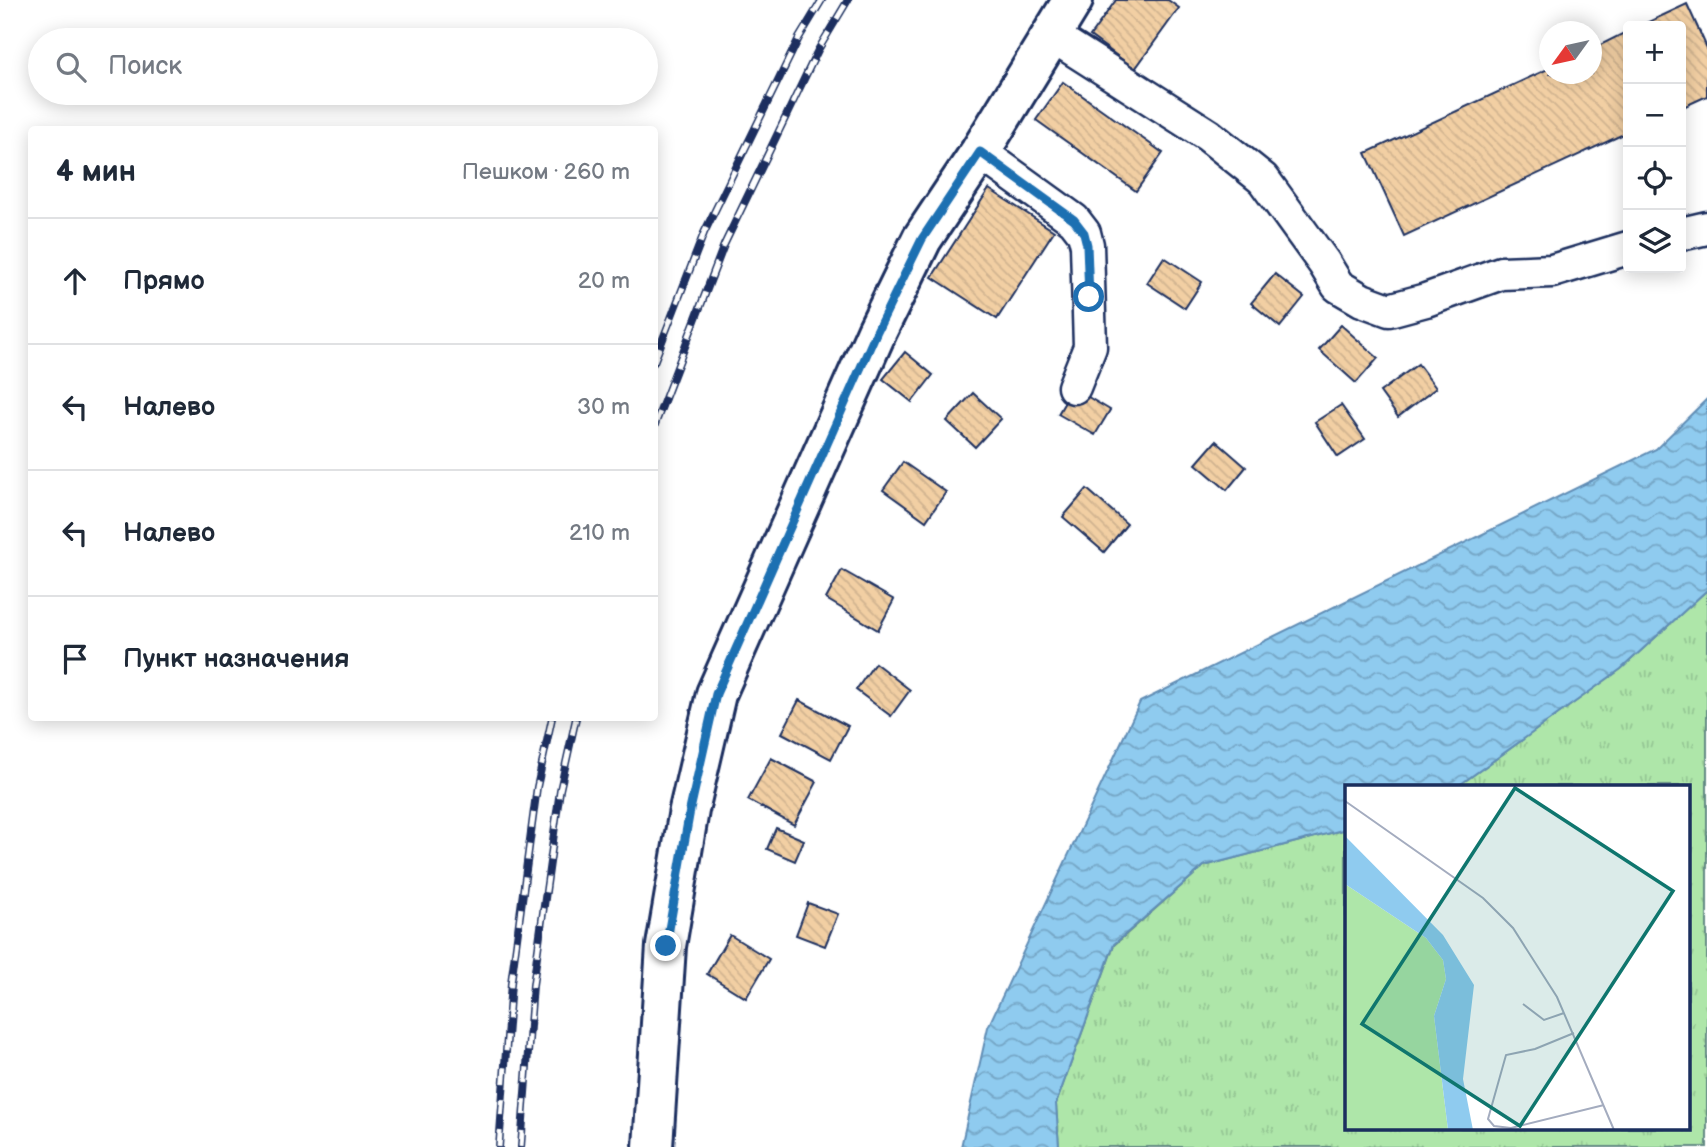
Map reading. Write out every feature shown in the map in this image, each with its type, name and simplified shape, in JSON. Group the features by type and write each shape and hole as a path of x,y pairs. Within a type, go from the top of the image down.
{"street":[{"path":"653,1147 666,946 690,810 716,694 877,331 922,239 980,152 1073,0"},
{"path":"1051,35 1208,135 1263,179 1338,286 1362,300 1389,310 1426,300 1501,273 1552,271 1623,250"},
{"path":"980,152 1074,220 1084,233 1087,245 1090,347 1074,387"},
{"path":"1686,233 1707,228"}],"green space":[{"path":"1707,590 1707,1147 1059,1147 1056,1104 1114,945 1204,866 1345,829 1345,1130 1690,1130 1690,785 1459,785 1621,669"}],"water":[{"path":"1707,399 1707,590 1621,669 1459,785 1345,785 1345,829 1204,866 1114,944 1056,1104 1059,1147 961,1147 988,1027 1140,702 1656,449"}],"building":[{"path":"1116,0 1168,0 1179,8 1135,69 1090,36"},
{"path":"1687,4 1707,48 1707,96 1686,106 1686,21 1651,21"},
{"path":"1623,34 1623,134 1404,236 1366,153 1539,73 1539,84 1602,84 1602,44"},
{"path":"1063,82 1163,153 1136,191 1036,120"},
{"path":"989,189 1054,231 997,319 932,277"},
{"path":"1164,257 1202,282 1185,308 1147,283"},
{"path":"1275,274 1304,297 1280,327 1251,303"},
{"path":"1341,325 1378,358 1356,383 1319,350"},
{"path":"905,352 933,375 912,402 883,379"},
{"path":"1418,364 1436,388 1398,417 1380,392"},
{"path":"1073,388 1110,410 1095,435 1058,414"},
{"path":"973,393 1001,419 975,447 947,421"},
{"path":"1341,405 1365,439 1338,457 1315,422"},
{"path":"1216,441 1246,467 1227,490 1196,464"},
{"path":"903,462 946,492 926,521 883,490"},
{"path":"1087,489 1127,524 1104,552 1063,517"},
{"path":"842,570 894,600 878,630 826,599"},
{"path":"875,663 910,690 891,716 856,690"},
{"path":"799,700 848,726 831,759 782,733"},
{"path":"771,758 817,782 794,825 748,800"},
{"path":"776,828 804,840 795,861 767,849"},
{"path":"808,903 838,914 825,946 796,935"},
{"path":"730,935 769,959 746,998 707,974"}],"railway":[{"path":"658,352 704,233 799,38 822,0"},
{"path":"658,417 724,245 818,50 848,0"},
{"path":"499,1147 511,983 537,787 551,721"},
{"path":"521,1147 533,985 560,790 575,721"}],"route":[{"path":"666,946 690,810 716,694 877,331 922,239 980,152 1074,220 1084,233 1089,297"}]}
